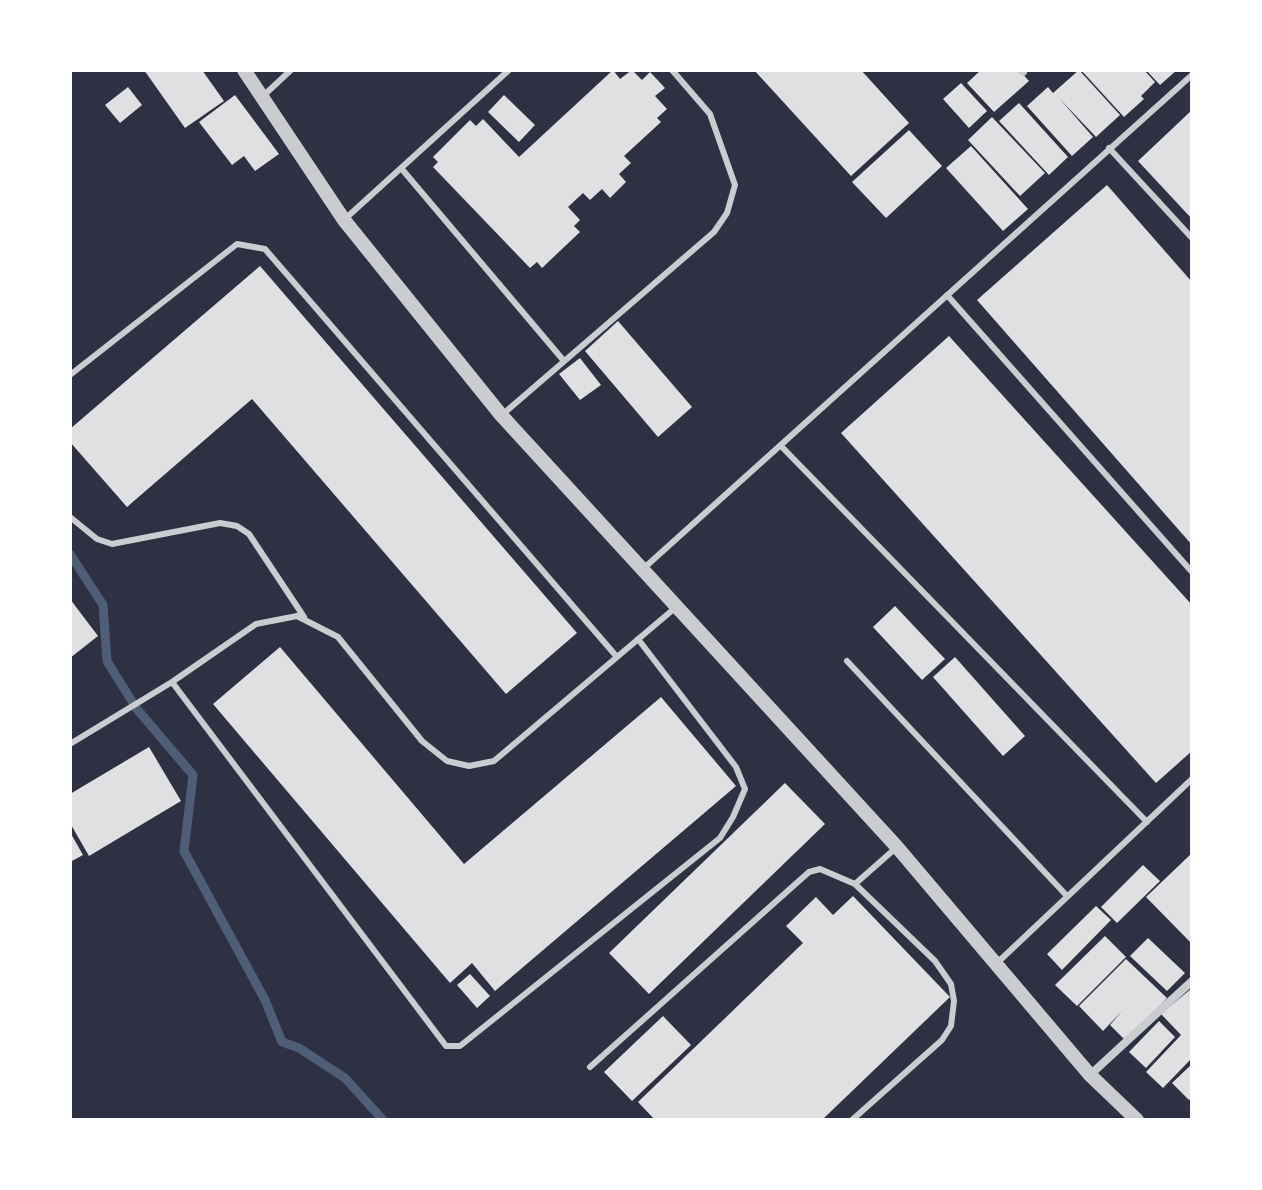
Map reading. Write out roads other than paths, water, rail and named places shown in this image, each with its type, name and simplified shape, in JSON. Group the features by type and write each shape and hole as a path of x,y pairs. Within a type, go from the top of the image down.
{"street":[{"path":"244,70 344,220 501,415 897,847 1090,1075 1137,1120"},
{"path":"1090,1075 1192,981"}],"lane":[{"path":"262,97 291,70"},
{"path":"344,220 509,70"},
{"path":"501,415 714,232 727,213 735,185 710,114 672,70"},
{"path":"644,568 1192,75"},
{"path":"1109,148 1192,238"},
{"path":"401,168 564,361"},
{"path":"70,375 237,244 265,249 617,657"},
{"path":"947,295 1192,572"},
{"path":"781,446 1147,822"},
{"path":"70,517 97,539 112,544 220,523 237,526 249,534 304,617 338,637 422,741 447,761 469,766 494,761 677,606"},
{"path":"70,744 172,682 256,624 304,617"},
{"path":"172,682 446,1046 460,1046 728,829 745,789 736,767 638,639"},
{"path":"847,661 1067,896"},
{"path":"997,963 1192,779"},
{"path":"855,884 897,847"},
{"path":"590,1067 809,872 820,869 855,884 935,961 951,984 954,1001 951,1026 942,1040 852,1120"}],"waterway":[{"path":"70,554 103,605 107,661 136,708 193,775 184,851 265,1000 282,1042 299,1048 345,1078 383,1120"}]}
